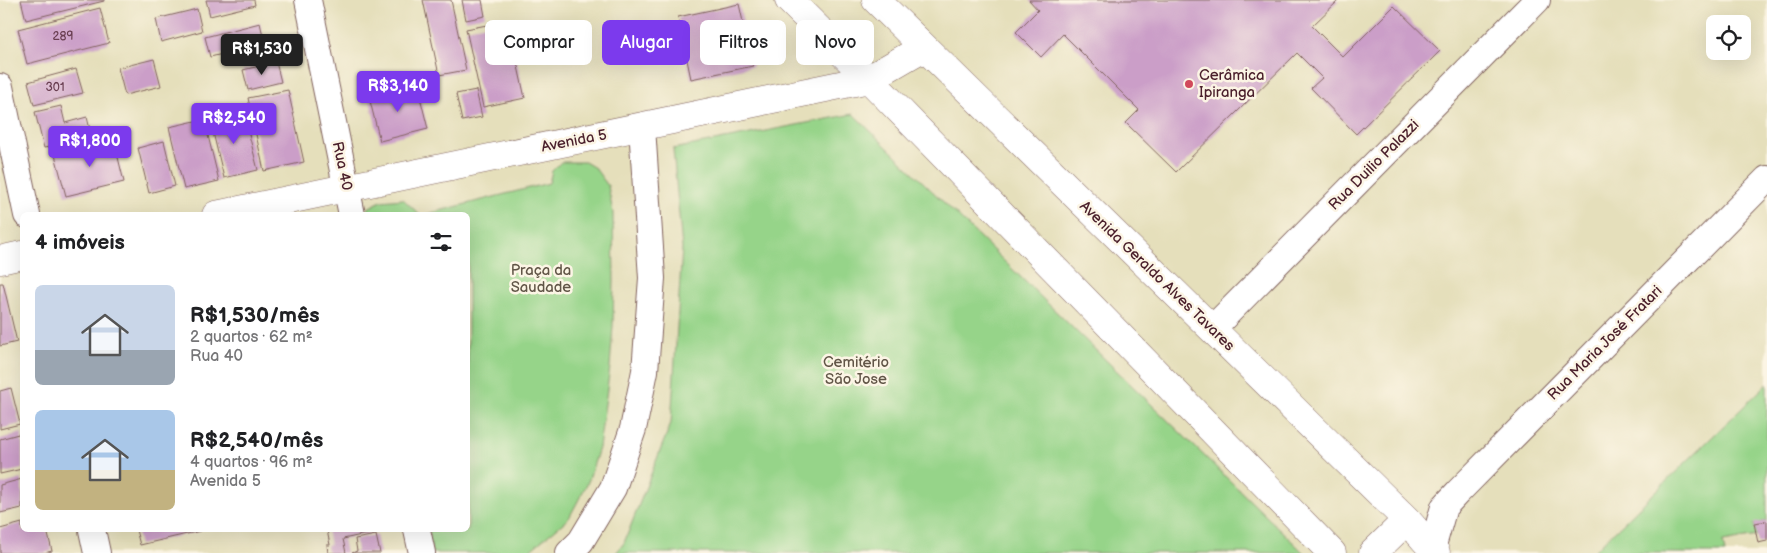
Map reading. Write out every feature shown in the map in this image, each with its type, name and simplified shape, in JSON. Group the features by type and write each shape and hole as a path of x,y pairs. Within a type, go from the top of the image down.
{"street":[{"name":"Rua 40","path":"308,0 351,212"},
{"path":"789,0 869,79 1332,553"},
{"name":"Avenida Geraldo Alves Tavares","path":"876,0 1407,520 1433,552"},
{"name":"Rua Duilio Palazzi","path":"1212,329 1537,0"},
{"name":"Avenida 5","path":"230,212 869,79 924,48"},
{"path":"0,87 26,212"},
{"path":"569,553 581,541 614,488 633,429 645,371 652,278 642,127"},
{"name":"Rua Maria José Fratari","path":"1407,520 1444,507 1767,179"},
{"path":"0,260 20,255"},
{"name":"Rua Maria José Fratari","path":"1433,552 1444,507"},
{"path":"1373,553 1407,520"},
{"path":"92,532 97,553"},
{"path":"417,532 422,553"}],"green space":[{"name":"Cemitério São Jose","path":"853,114 1304,553 616,553 624,543 671,423 682,248 673,149"},
{"name":"Praça da Saudade","path":"561,162 585,162 595,168 608,186 613,213 613,326 610,367 599,448 588,482 569,518 527,553 432,553 429,532 470,532 470,212 435,212 549,183 552,171"},
{"path":"403,199 417,212 367,212 368,208 381,201"},
{"path":"1767,384 1767,521 1754,524 1757,536 1723,542 1725,553 1592,553"}],"building":[{"path":"21,0 104,0 104,1 26,20"},
{"path":"206,0 254,0 255,5 210,16"},
{"path":"423,0 451,0 466,70 439,75"},
{"path":"462,0 482,0 485,16 466,20"},
{"name":"Cerâmica Ipiranga","path":"1029,0 1339,0 1312,26 1343,57 1394,6 1440,51 1356,134 1311,88 1322,78 1297,53 1176,172 1126,123 1139,110 1063,34 1041,57 1016,32 1038,10"},
{"path":"739,4 743,20 700,20 700,65 753,66 691,79 688,65 690,65 690,20 679,20 678,17"},
{"path":"100,8 109,43 27,64 18,29"},
{"path":"197,9 202,31 161,42 156,19"},
{"path":"260,23 265,44 210,57 205,37"},
{"path":"485,25 485,65 518,65 525,98 483,107 466,29"},
{"path":"154,59 161,86 125,95 118,68"},
{"path":"276,62 281,82 248,90 243,70"},
{"path":"76,69 83,93 34,105 28,82"},
{"path":"417,85 428,129 380,141 369,97"},
{"path":"288,90 304,162 264,171 248,98"},
{"path":"476,90 482,117 462,121 456,94"},
{"path":"61,106 65,123 87,117 92,138 44,148 35,112"},
{"path":"243,111 258,170 224,178 210,120"},
{"path":"204,119 219,181 184,189 169,127"},
{"path":"114,141 124,182 66,196 55,155"},
{"path":"164,141 175,186 149,193 138,148"},
{"path":"0,283 3,283 17,342 0,346"},
{"path":"11,388 20,424 0,429 0,391"},
{"path":"20,434 20,469 0,474 0,439"},
{"path":"20,480 20,508 0,513 0,485"},
{"path":"1767,521 1767,541 1758,543 1754,523"},
{"path":"20,524 20,532 47,532 52,551 44,553 0,553 0,529"},
{"path":"137,532 196,532 140,545"},
{"path":"327,532 376,532 343,539 346,553 328,553 327,545 330,545"},
{"path":"376,535 380,553 352,553 357,551 355,539"}],"place":[{"name":"Cerâmica Ipiranga","path":"1189,84"}]}
